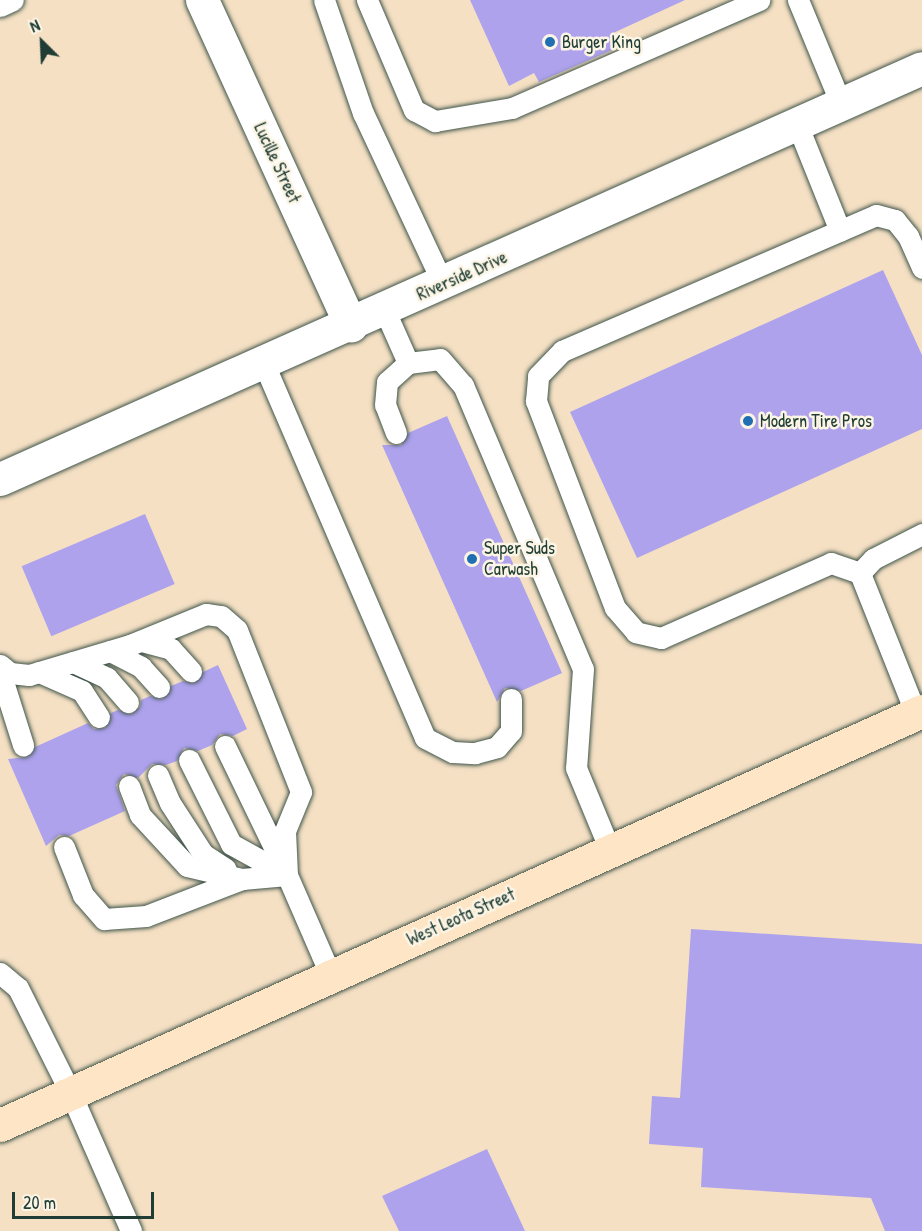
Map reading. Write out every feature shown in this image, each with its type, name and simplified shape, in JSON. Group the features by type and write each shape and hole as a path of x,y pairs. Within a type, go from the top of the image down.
{"main road":[{"name":"West Leota Street","path":"0,1125 919,712"}],"street":[{"name":"Lucille Street","path":"202,0 351,326"},
{"name":"Riverside Drive","path":"0,479 385,311 922,68"}],"lane":[{"path":"0,6 13,0"},
{"path":"324,0 363,113 443,284"},
{"path":"368,0 414,110 435,121 512,108 759,0"},
{"path":"798,0 841,104"},
{"path":"797,124 840,231"},
{"path":"919,712 860,573 831,562 661,638 636,632 615,608 536,401 538,376 562,351 876,215 895,220 908,236 922,268"},
{"path":"385,311 408,363"},
{"path":"396,433 384,405 387,382 408,363 440,359 463,385 584,669 576,768 610,850"},
{"path":"264,364 425,738 453,752 476,753 497,747 511,731 511,699"},
{"path":"860,573 873,559 922,534"},
{"path":"0,665 10,673 39,672 142,641 206,614 221,616 237,630 301,792 285,831 287,874"},
{"path":"142,641 171,649 191,671"},
{"path":"110,651 141,667 159,687"},
{"path":"73,662 107,678 128,702"},
{"path":"0,672 23,746"},
{"path":"39,672 82,691 99,717"},
{"path":"225,746 287,874 331,976"},
{"path":"189,760 231,843 287,874"},
{"path":"158,775 170,803 203,854 242,879"},
{"path":"129,786 140,815 187,866 242,879"},
{"path":"64,847 83,895 104,919 146,916 242,879 287,874"},
{"path":"0,973 18,988 71,1094 131,1231"}],"building":[{"name":"Burger King","path":"470,0 685,0 611,34 612,50 539,82 534,73 509,86"},
{"name":"Modern Tire Pros","path":"883,270 922,355 922,429 637,558 570,412"},
{"name":"Super Suds Carwash","path":"447,416 562,673 521,691 505,688 497,702 382,445 401,445 408,433"},
{"path":"145,514 175,584 51,636 22,566"},
{"path":"218,665 247,729 233,736 220,734 212,745 198,751 184,748 177,761 166,765 152,764 138,778 124,774 116,785 125,811 69,836 59,835 46,846 8,759 27,757 35,747 88,723 94,729 105,728 111,713 118,710 131,714 140,707 141,700 150,696 162,699 171,686 183,681 194,683 203,672"},
{"path":"691,929 922,944 922,1231 885,1231 871,1198 701,1187 703,1148 649,1144 652,1096 680,1098"},
{"path":"487,1149 525,1231 399,1231 382,1196"}],"place":[{"name":"Burger King","path":"550,42"},
{"name":"Modern Tire Pros","path":"748,421"},
{"name":"Super Suds Carwash","path":"472,559"}]}
